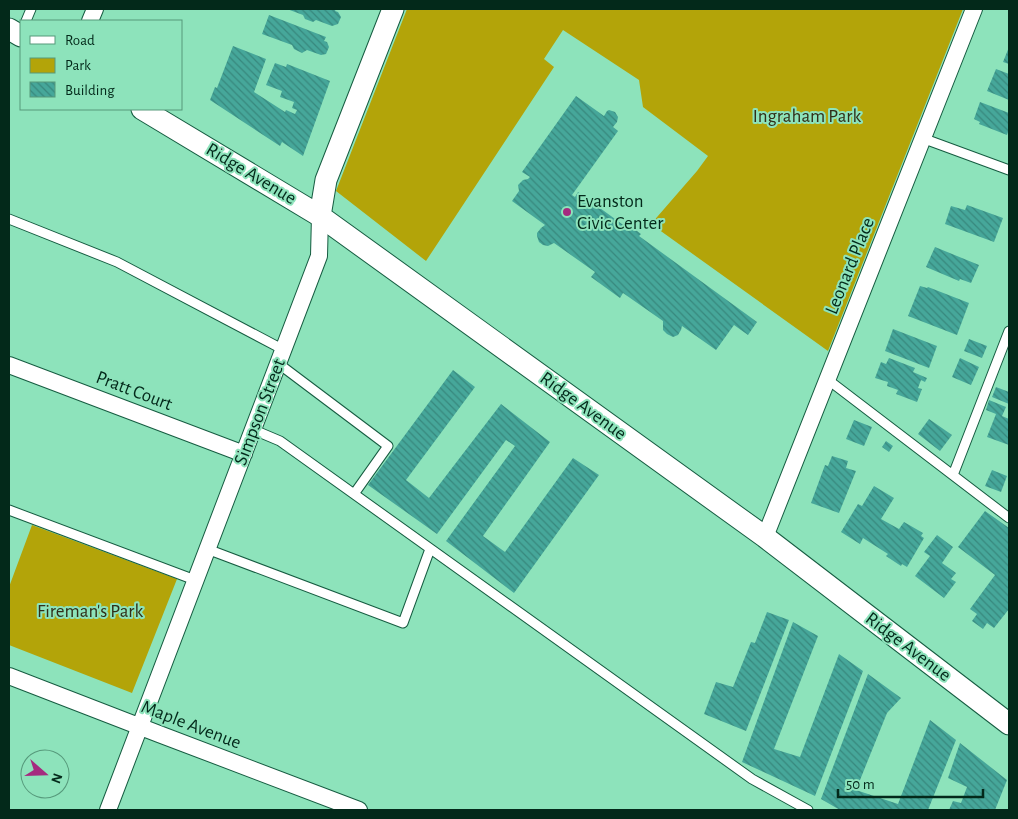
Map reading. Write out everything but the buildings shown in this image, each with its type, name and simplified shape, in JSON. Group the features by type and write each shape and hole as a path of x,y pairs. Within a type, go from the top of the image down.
{"street":[{"name":"Simpson Street","path":"108,810 319,256 320,216 326,180 393,9"},
{"name":"Leonard Place","path":"765,537 974,9"},
{"name":"Ridge Avenue","path":"144,110 320,216 765,537 1009,724"},
{"name":"Pratt Court","path":"9,365 244,454"},
{"name":"Maple Avenue","path":"9,676 359,810"}],"lane":[{"path":"25,20 31,9"},
{"path":"922,138 1009,170"},
{"path":"9,219 117,262 281,357 388,446 354,494"},
{"path":"953,475 1009,331"},
{"path":"827,379 1009,518"},
{"path":"254,430 280,441 752,779 808,810"},
{"path":"9,510 195,580"},
{"path":"207,549 403,623 430,549"}],"green space":[{"name":"Ingraham Park","path":"407,9 963,9 828,351 651,224 708,156 643,107 639,80 563,30 544,59 554,67 426,261 336,191"},
{"name":"Fireman's Park","path":"32,525 177,579 132,693 9,645 9,587"}],"place":[{"name":"Evanston Civic Center","path":"567,212"}]}
